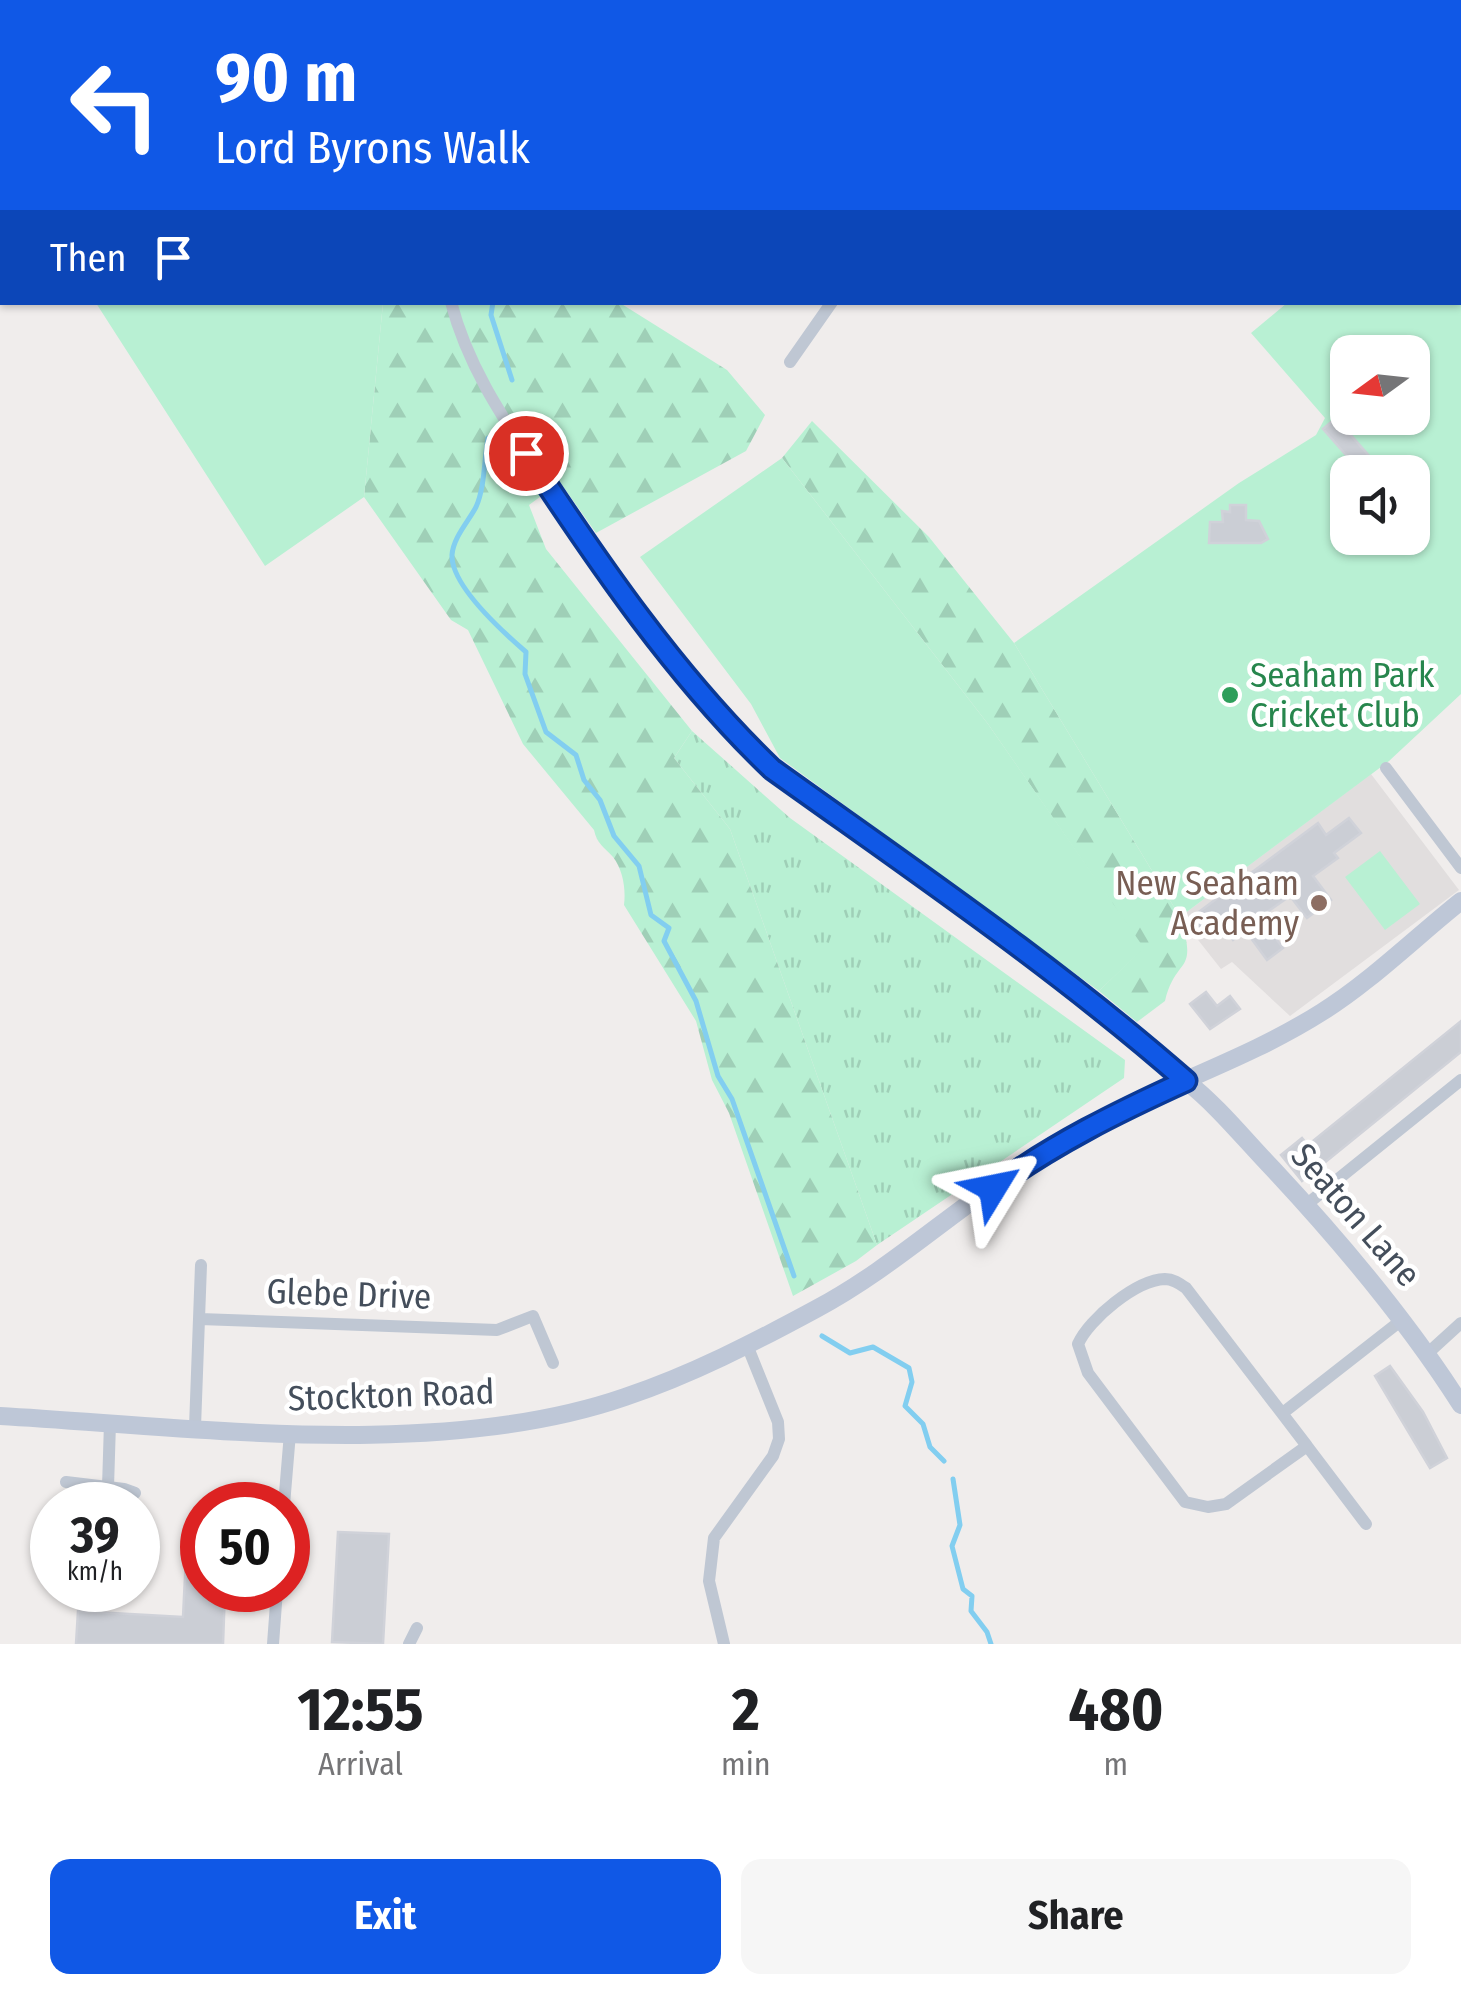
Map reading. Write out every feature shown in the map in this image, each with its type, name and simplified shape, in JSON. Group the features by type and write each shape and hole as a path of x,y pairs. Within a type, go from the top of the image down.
{"main road":[{"name":"Stockton Road","path":"0,1416 290,1433 410,1434 520,1423 625,1398 768,1334 876,1274 1022,1167 1112,1114 1237,1059 1326,1010 1461,901"},
{"name":"Seaton Lane","path":"1186,1081 1211,1101 1306,1205 1403,1319 1461,1405"}],"street":[{"path":"452,305 481,383 580,536 709,705 741,740 772,769 1041,962 1119,1022 1186,1081"},
{"path":"790,362 830,305"},
{"path":"1386,768 1461,868"},
{"path":"1306,1205 1461,1080"},
{"path":"196,1428 202,1266"},
{"path":"1307,1446 1226,1504 1208,1507 1185,1502 1088,1373 1078,1344 1084,1329 1098,1315 1151,1281 1170,1278 1186,1288 1284,1412 1366,1524"},
{"name":"Glebe Drive","path":"200,1319 496,1330 533,1316 553,1363"},
{"path":"1284,1412 1403,1319"},
{"path":"1428,1353 1461,1323"},
{"path":"724,1644 709,1581 714,1538 773,1456 780,1439 778,1422 747,1344"},
{"path":"108,1482 110,1422"},
{"path":"286,1482 290,1433"},
{"path":"273,1644 275,1612"},
{"path":"408,1644 417,1628"}],"shaded area":[{"name":"New Seaham Academy","path":"1371,774 1459,890 1290,1016 1232,962 1221,969 1180,917"}],"green space":[{"path":"97,305 383,305 364,497 265,566"},
{"path":"383,305 623,305 727,370 765,415 746,451 596,533 560,482 529,505 546,549 692,731 674,758 730,829 877,1245 856,1261 793,1296 729,1113 712,1080 696,1021 624,905 623,880 616,862 523,744 468,630 451,620 364,497"},
{"path":"1285,305 1461,305 1461,694 1389,761 1180,917 1014,643 1239,483 1316,435 1325,418 1251,333"},
{"path":"812,421 929,537 1014,643 1180,917 1187,957 1165,1001 1137,1022 1099,991 1143,948 988,724 782,458"},
{"path":"782,458 988,724 1144,948 1099,991 780,758 751,704 640,557"},
{"path":"692,731 790,818 1125,1060 1124,1078 877,1245 730,829 674,758"},
{"path":"1380,851 1420,904 1385,930 1345,877"}],"building":[{"path":"1330,423 1330,435 1351,435 1368,455 1346,455 1323,429"},
{"path":"1230,505 1246,505 1246,520 1259,521 1268,539 1261,543 1209,543 1210,522 1223,522 1222,511 1230,512"},
{"path":"1349,818 1361,833 1334,853 1338,858 1313,876 1331,900 1307,918 1290,896 1260,917 1283,948 1267,960 1245,930 1233,940 1221,924 1199,935 1188,920 1318,823 1326,835"},
{"path":"1206,992 1217,1006 1230,996 1240,1009 1210,1029 1190,1004"},
{"path":"1461,1021 1461,1052 1302,1181 1281,1155 1302,1138 1308,1145"},
{"path":"1390,1366 1423,1412 1447,1458 1430,1468 1375,1376"},
{"path":"338,1532 389,1534 383,1644 332,1642"},
{"path":"78,1612 183,1617 183,1612 224,1612 223,1644 76,1644"}],"waterway":[{"path":"493,305 491,315 512,380"},
{"path":"488,438 479,499 455,542 454,567 480,608 526,652 525,674 546,732 576,755 584,780 600,800 614,836 639,866 651,915 669,928 664,941 696,1001 718,1076 732,1099 794,1276"},
{"path":"822,1336 850,1353 873,1347 909,1368 912,1382 905,1406 923,1424 930,1447 944,1461"},
{"path":"953,1479 960,1525 952,1546 963,1589 972,1596 971,1611 991,1644"}],"place":[{"name":"Seaham Park Cricket Club","path":"1230,695"},
{"name":"New Seaham Academy","path":"1319,903"}],"route":[{"path":"526,453 580,536 709,705 741,740 772,769 1041,962 1119,1022 1186,1081 1112,1114 993,1188"}]}
